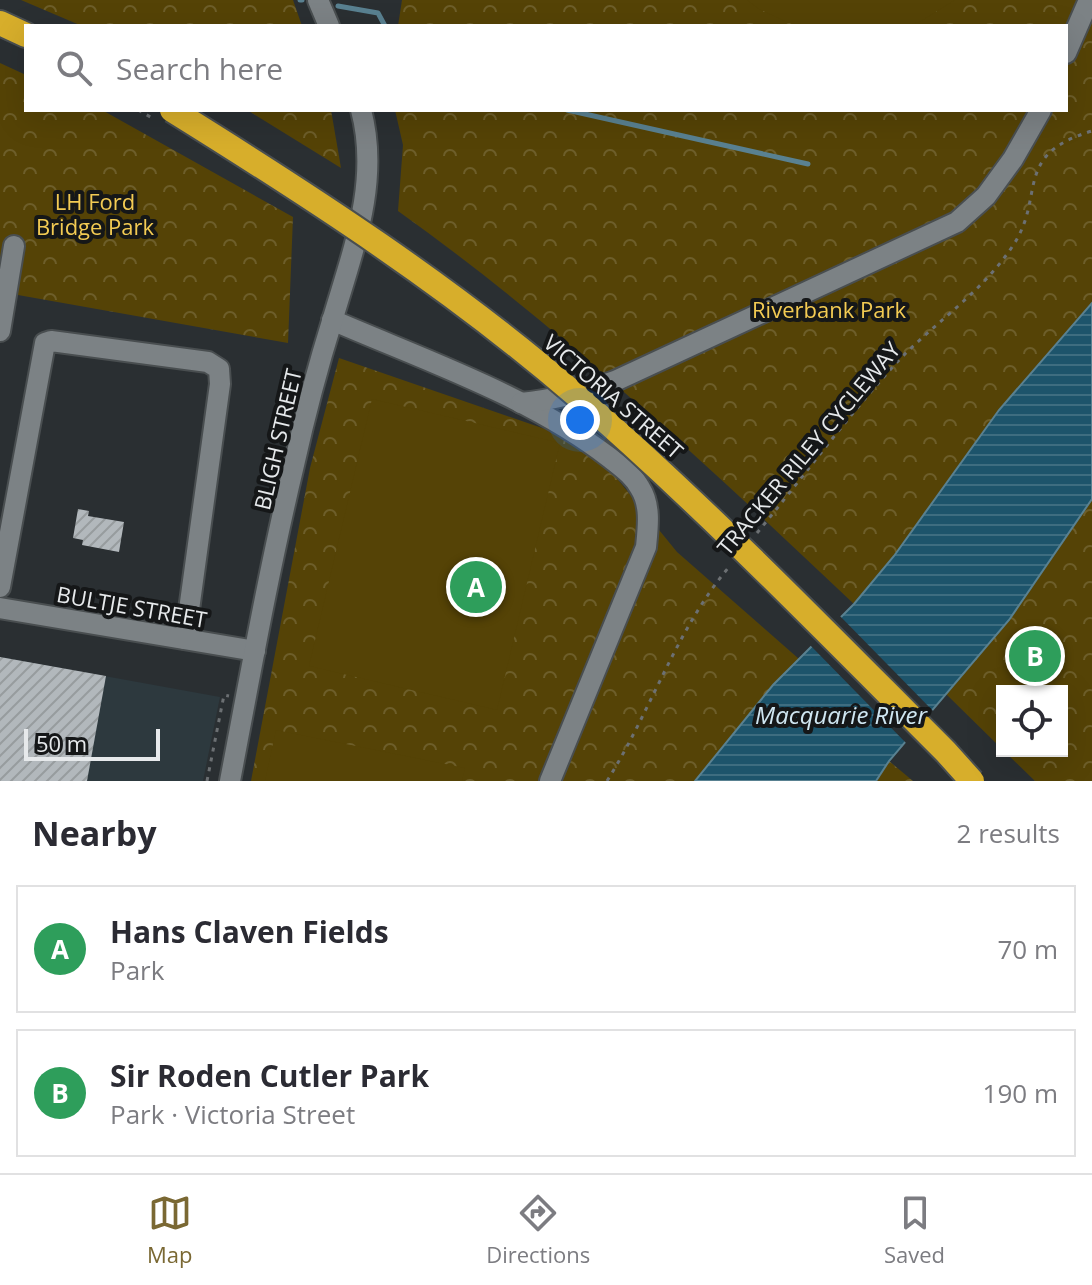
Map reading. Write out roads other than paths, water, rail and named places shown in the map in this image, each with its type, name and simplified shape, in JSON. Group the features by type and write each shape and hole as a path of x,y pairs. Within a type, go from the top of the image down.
{"highway":[{"path":"0,23 24,34"},
{"name":"VICTORIA STREET","path":"164,115 385,249 505,337 576,395 699,506 972,781"}],"street":[{"path":"318,0 328,24"},
{"path":"1068,48 1089,0"},
{"name":"BLIGH STREET","path":"230,781 293,468 352,254 368,179 368,150 361,112"},
{"path":"521,403 545,401 615,381 957,222 986,196 1013,159 1040,112"},
{"path":"0,331 14,246"},
{"path":"332,320 521,403 590,443 631,475 642,490 649,518 646,547 550,781"},
{"path":"0,587 45,343 51,341 208,362 219,369 220,384 185,639"},
{"name":"BULTJE STREET","path":"0,608 255,651"}],"water":[{"name":"Macquarie River","path":"1092,303 1092,499 1009,620 889,761 876,781 695,781 773,685 854,604 894,556 999,410"}],"waterway":[{"path":"338,6 378,13 384,24"},
{"path":"576,112 808,164"}],"place":[{"name":"Hans Claven Fields","path":"476,587"},
{"name":"Sir Roden Cutler Park","path":"1035,656"}],"park label":[{"name":"LH Ford Bridge Park","path":"95,214"},
{"name":"Riverbank Park","path":"829,309"}]}
